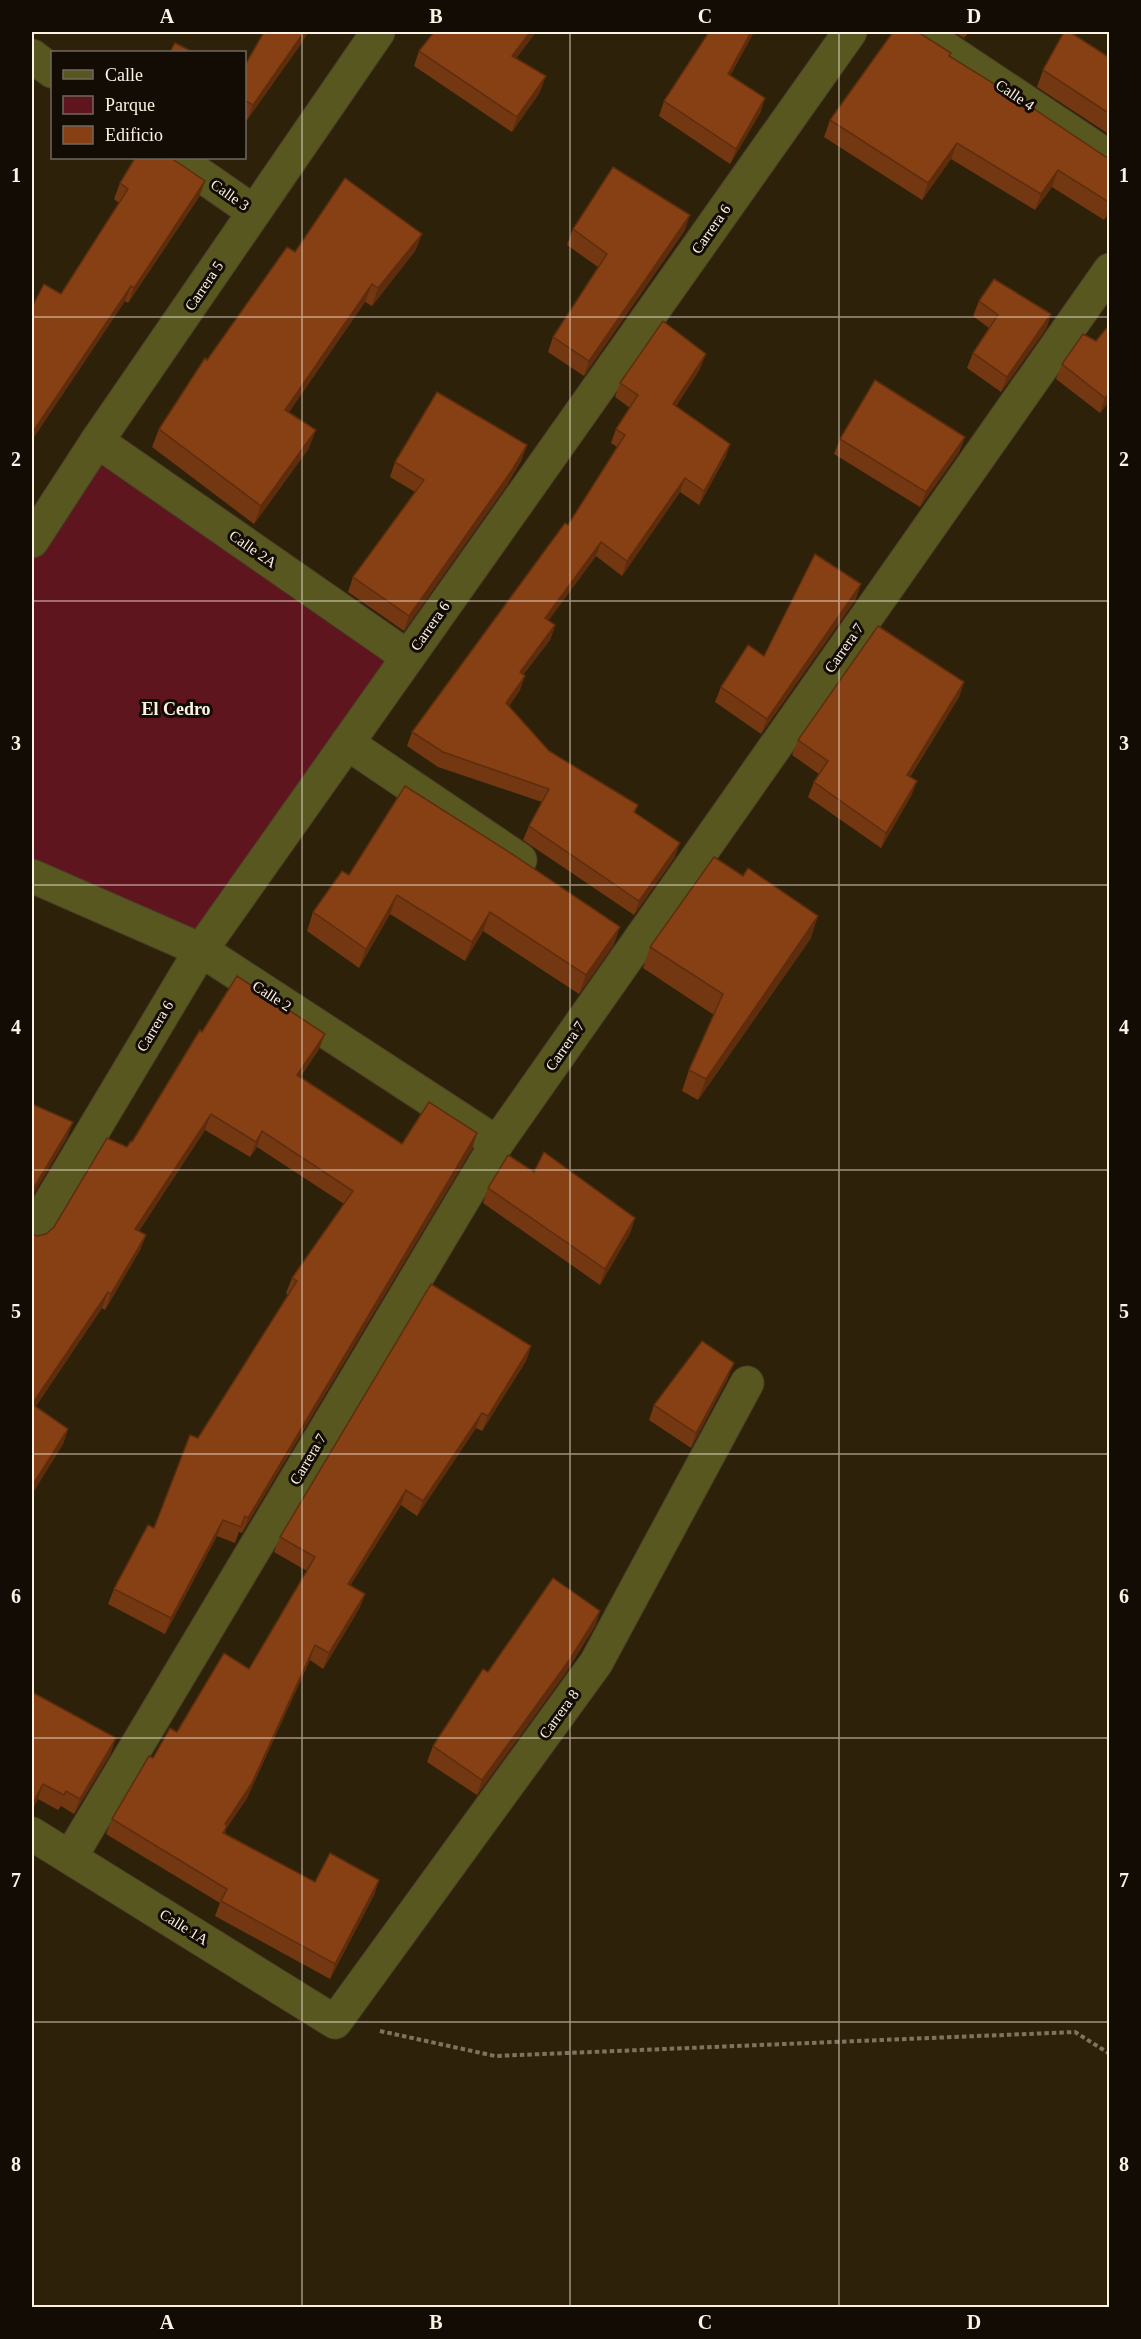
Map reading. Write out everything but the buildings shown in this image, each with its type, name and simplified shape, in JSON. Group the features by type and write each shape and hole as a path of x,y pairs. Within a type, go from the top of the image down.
{"street":[{"name":"Carrera 5","path":"32,541 97,441 378,32"},
{"name":"Carrera 6","path":"32,1233 201,950 850,32"},
{"name":"Calle 4","path":"921,32 1110,158"},
{"path":"32,56 51,70"},
{"name":"Calle 3","path":"177,159 254,212"},
{"name":"Carrera 7","path":"71,1856 497,1143 1110,270"},
{"name":"Calle 2A","path":"97,441 408,657"},
{"path":"348,743 542,875"},
{"name":"Calle 2","path":"32,876 201,950 497,1143"},
{"path":"609,921 639,941"},
{"name":"Carrera 8","path":"335,2022 596,1663 747,1383"},
{"name":"Calle 1A","path":"32,1834 71,1856 335,2022"}],"path":[{"path":"335,2022 495,2056 1075,2032 1110,2054"}],"green space":[{"path":"97,441 408,657 201,950 32,876 32,541"}],"district":[{"name":"El Cedro","path":"176,709"}]}
